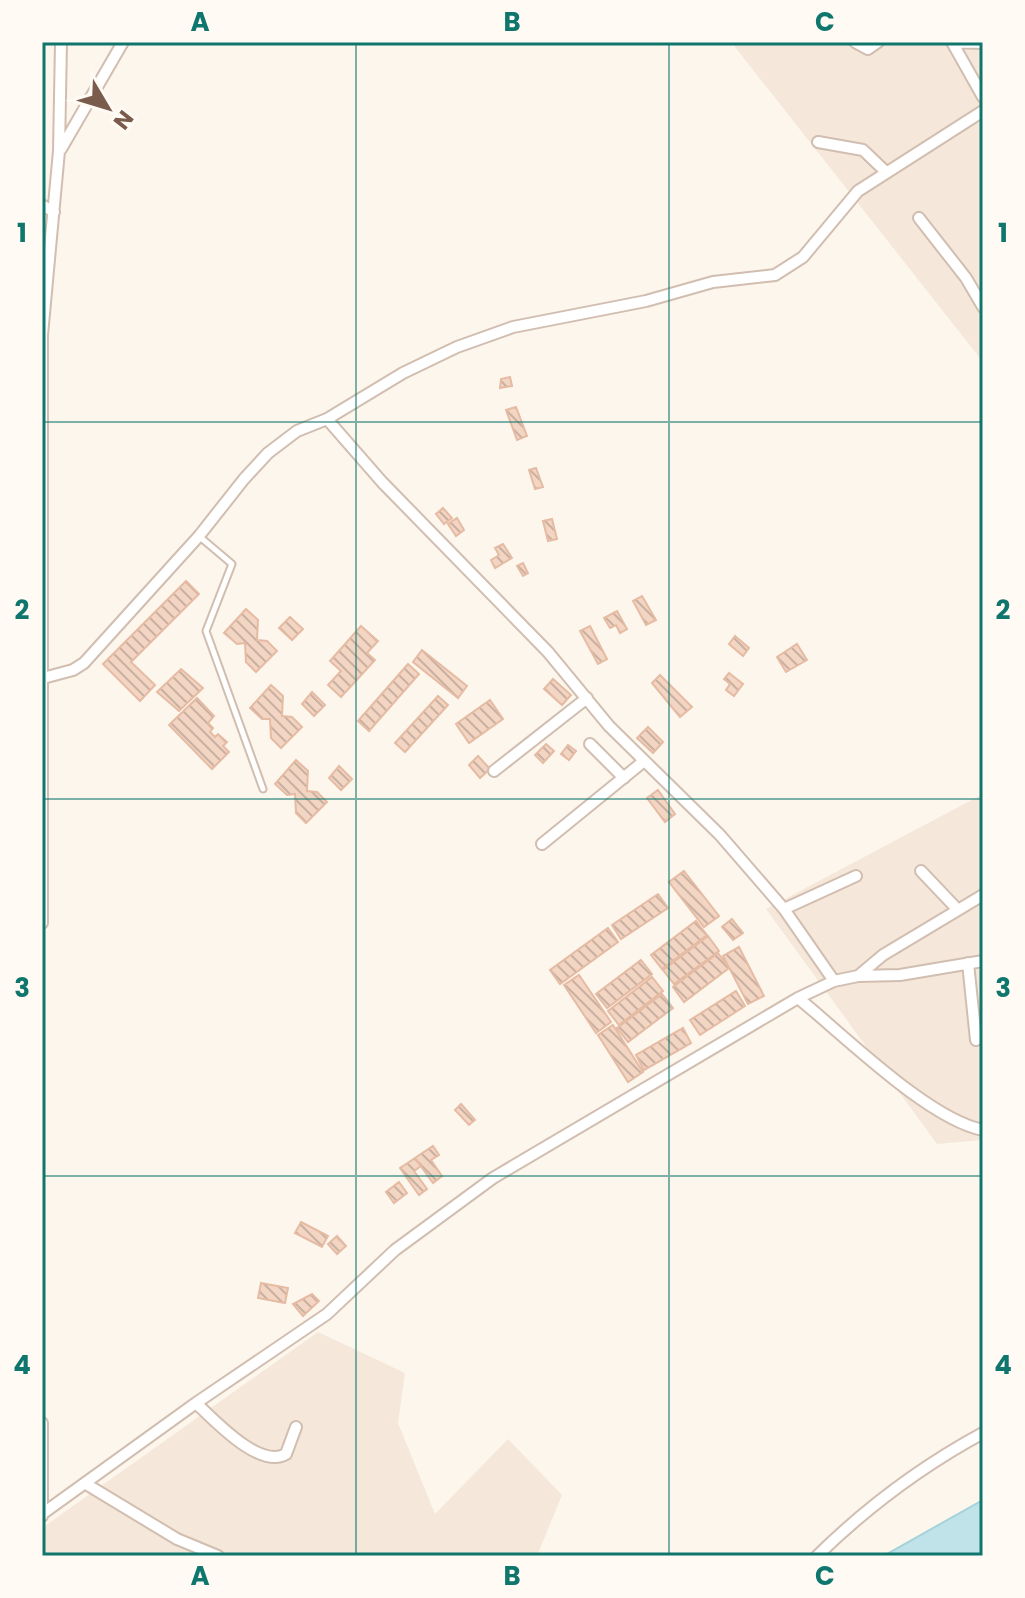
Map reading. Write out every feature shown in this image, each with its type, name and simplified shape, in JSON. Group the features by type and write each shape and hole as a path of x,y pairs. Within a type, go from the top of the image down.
{"street":[{"path":"42,923 42,335 59,151 61,42"},
{"path":"59,151 123,42"},
{"path":"855,42 868,49 878,42"},
{"path":"952,42 983,43"},
{"path":"952,42 983,97"},
{"path":"43,678 73,670 84,663 199,536 268,453 297,431 327,419 403,373 457,347 513,327 646,301 713,282 775,275 803,257 848,200 886,172 983,111"},
{"path":"818,142 863,150 886,172"},
{"path":"42,205 54,212"},
{"path":"919,218 966,278 983,307"},
{"path":"327,419 382,482 548,652 644,761 720,835 784,909 834,981"},
{"path":"494,771 587,698"},
{"path":"590,744 624,778"},
{"path":"542,844 644,761"},
{"path":"921,871 958,910"},
{"path":"784,909 856,876"},
{"path":"858,976 883,955 983,895"},
{"path":"42,1515 196,1403 327,1314 395,1250 493,1178 798,998 834,981 858,976 900,975 983,961"},
{"path":"968,963 976,1040"},
{"path":"798,998 907,1089 963,1126 983,1130"},
{"path":"196,1403 233,1438 272,1457 286,1454 296,1427"},
{"path":"42,1423 42,1515"},
{"path":"817,1556 859,1515 952,1450 983,1433"},
{"path":"86,1484 177,1539 218,1556"}],"lane":[{"path":"199,536 232,564 206,631 263,789"}],"shaded area":[{"path":"731,42 983,42 983,362"},
{"path":"983,794 983,1140 937,1144 766,909"},
{"path":"318,1332 405,1373 398,1423 435,1514 508,1439 562,1495 537,1556 42,1554 42,1528"}],"water":[{"path":"983,1500 983,1556 883,1556 885,1555"}],"building":[{"path":"510,377 512,386 500,388 501,379"},
{"path":"516,407 527,436 517,440 506,410"},
{"path":"536,468 543,487 535,489 529,470"},
{"path":"443,508 452,518 444,524 436,514"},
{"path":"457,518 464,530 456,536 448,524"},
{"path":"552,519 557,539 548,541 543,521"},
{"path":"503,544 512,558 495,568 491,560 499,555 495,548"},
{"path":"523,563 528,573 523,576 517,566"},
{"path":"186,581 199,594 131,662 155,685 140,701 103,664"},
{"path":"642,596 656,620 646,625 633,601"},
{"path":"246,609 258,620 257,640 267,641 277,651 256,672 246,662 245,643 237,644 224,633"},
{"path":"617,611 627,629 620,633 616,625 610,628 604,618"},
{"path":"290,617 303,629 292,640 279,628"},
{"path":"361,626 378,641 367,653 375,660 341,697 328,685 341,671 330,661"},
{"path":"590,626 607,659 598,664 580,631"},
{"path":"735,636 749,648 743,656 729,644"},
{"path":"797,644 807,660 786,672 777,657"},
{"path":"422,650 467,686 458,698 413,662"},
{"path":"408,664 419,674 369,731 358,721"},
{"path":"181,669 203,688 179,711 157,692"},
{"path":"729,673 743,684 734,696 726,690 730,684 724,679"},
{"path":"660,675 692,707 680,717 652,683"},
{"path":"553,679 571,695 562,705 544,689"},
{"path":"271,685 283,696 282,716 292,717 302,727 281,748 271,738 270,719 262,719 250,708"},
{"path":"312,692 325,705 314,716 302,704"},
{"path":"438,696 448,705 405,752 395,743"},
{"path":"197,698 214,716 208,723 213,728 210,732 227,742 223,746 229,752 212,769 169,725"},
{"path":"490,700 503,719 469,743 456,724"},
{"path":"648,727 663,742 653,753 637,738"},
{"path":"546,744 554,751 543,763 535,755"},
{"path":"568,745 576,751 569,760 561,754"},
{"path":"478,756 490,769 480,778 469,765"},
{"path":"296,760 308,771 307,791 317,792 327,802 306,823 296,813 295,794 287,795 275,784"},
{"path":"339,766 352,779 341,790 329,778"},
{"path":"658,790 675,814 665,822 647,798"},
{"path":"684,871 719,916 704,927 669,882"},
{"path":"658,894 668,908 621,939 612,925"},
{"path":"732,919 743,933 733,940 722,927"},
{"path":"696,921 707,935 662,969 651,955"},
{"path":"608,928 618,942 560,984 550,970"},
{"path":"708,936 719,951 674,984 663,970"},
{"path":"739,947 764,996 748,1004 723,956"},
{"path":"718,953 729,968 684,1002 673,987"},
{"path":"641,960 652,974 607,1008 596,994"},
{"path":"579,975 611,1022 596,1033 564,985"},
{"path":"652,977 663,991 619,1025 608,1011"},
{"path":"736,991 745,1006 700,1035 690,1020"},
{"path":"662,994 673,1008 628,1042 617,1028"},
{"path":"613,1025 643,1072 628,1082 598,1035"},
{"path":"683,1028 691,1043 644,1070 636,1055"},
{"path":"461,1104 475,1120 469,1125 455,1110"},
{"path":"433,1146 439,1155 431,1160 442,1176 433,1183 415,1158"},
{"path":"415,1158 421,1166 414,1171 427,1189 419,1195 400,1168"},
{"path":"399,1182 407,1193 394,1203 386,1192"},
{"path":"301,1222 328,1236 322,1247 295,1233"},
{"path":"337,1236 346,1246 337,1254 328,1244"},
{"path":"261,1283 288,1288 285,1303 258,1298"},
{"path":"312,1294 319,1301 303,1316 293,1304"}]}
